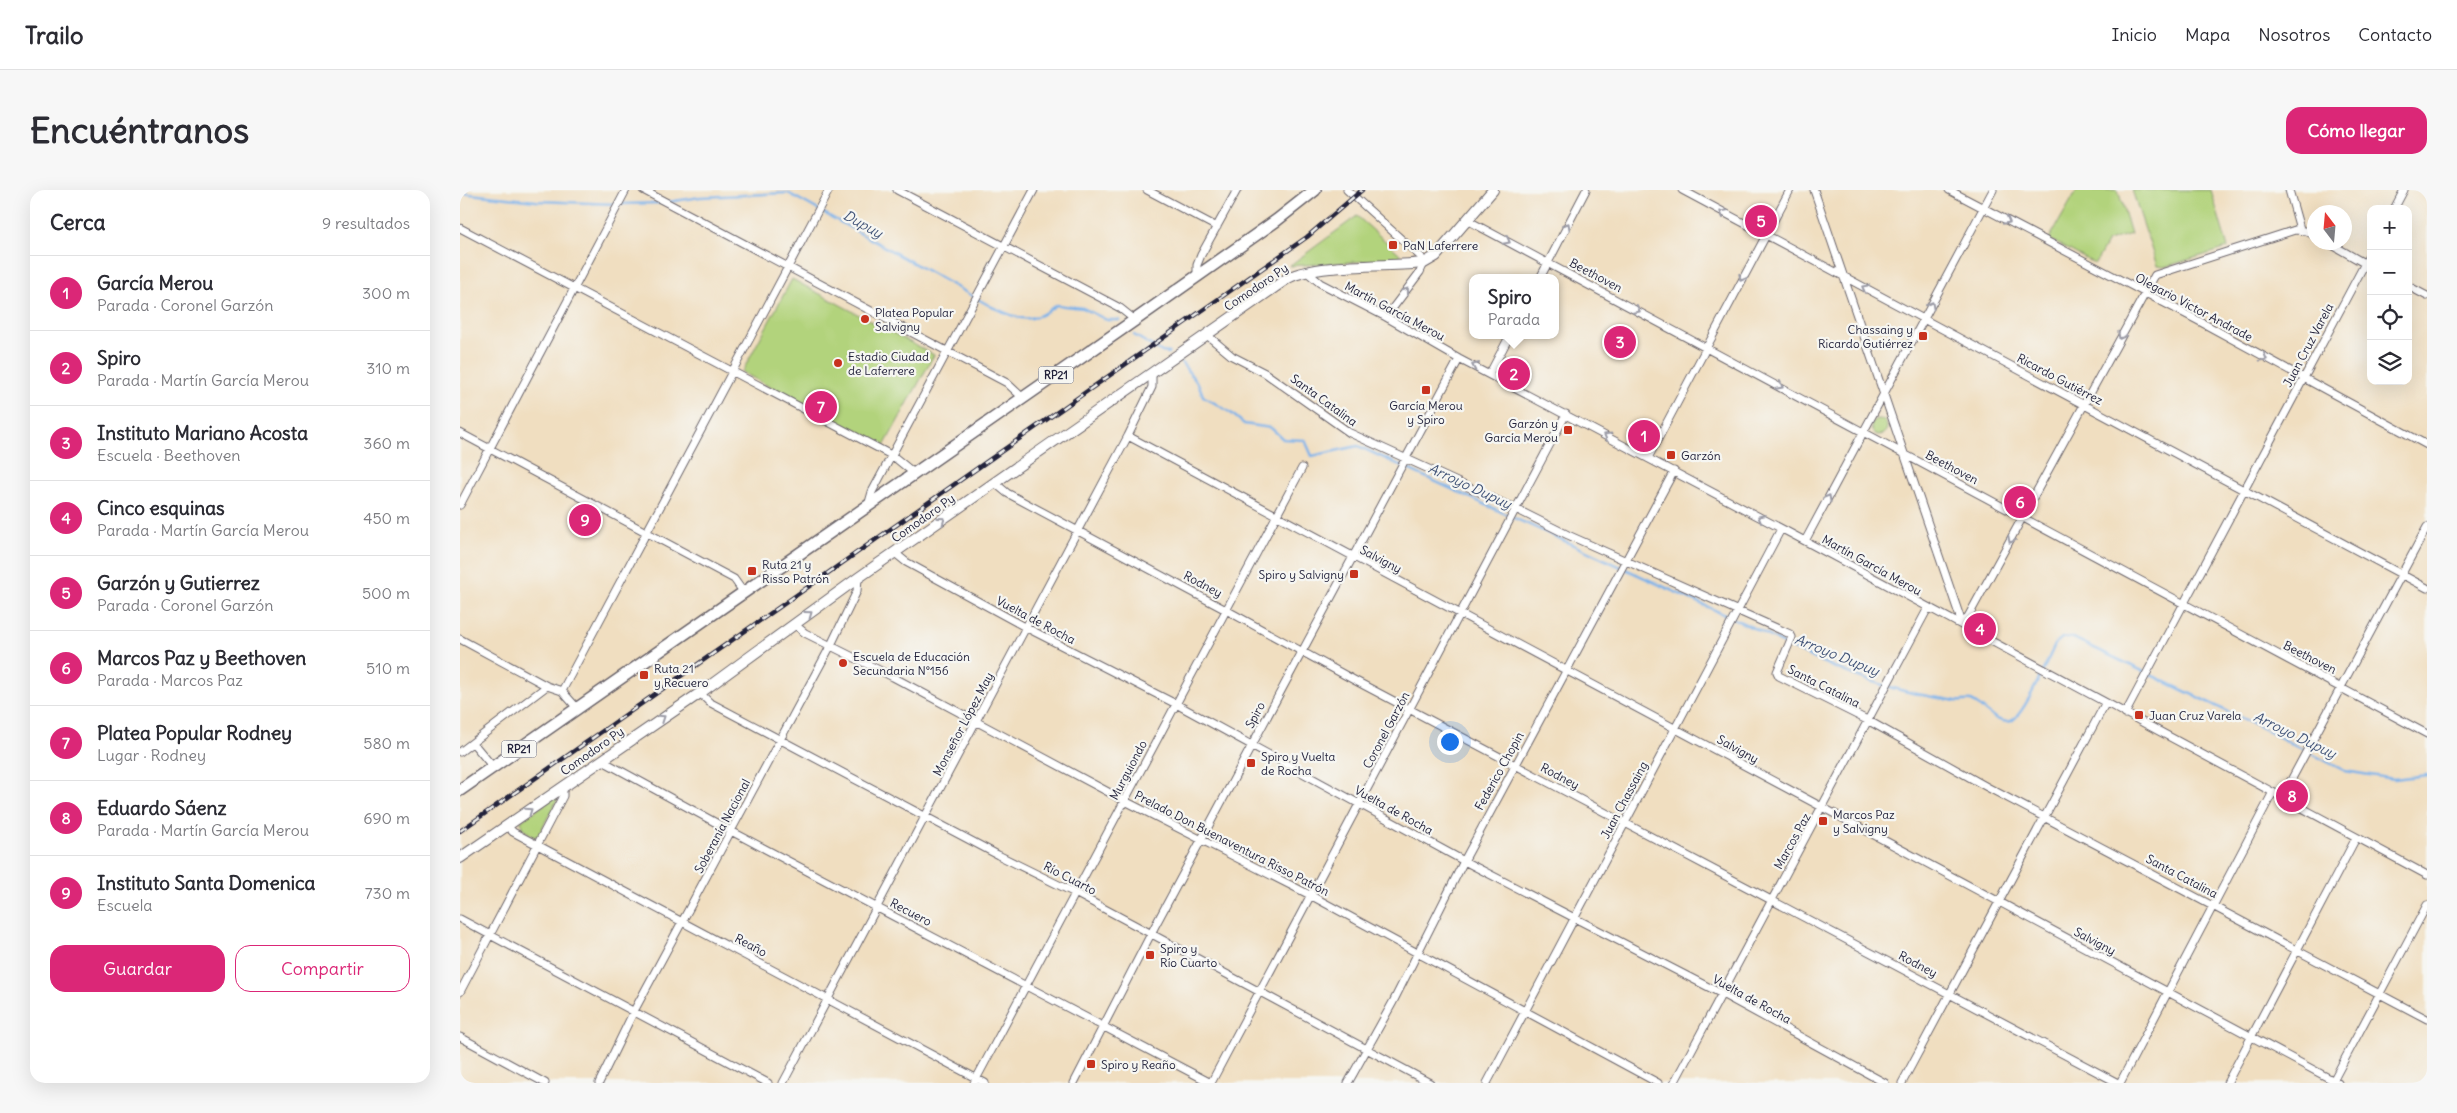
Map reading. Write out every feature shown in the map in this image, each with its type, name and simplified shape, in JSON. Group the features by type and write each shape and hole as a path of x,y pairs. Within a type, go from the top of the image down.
{"main road":[{"name":"RP21","path":"460,790 1135,320 1315,190"},
{"path":"1424,263 1436,256 1494,190"},
{"name":"Comodoro Py","path":"460,858 700,693 858,578 1288,278 1308,272 1424,263"}],"street":[{"path":"643,190 947,350 1007,383 1023,398"},
{"path":"897,190 1120,308 1135,320"},
{"path":"868,506 872,492 1034,190"},
{"path":"1147,190 1217,227"},
{"path":"1197,276 1197,265 1237,190"},
{"path":"1347,190 1421,257 1424,263 1420,272 1386,317"},
{"path":"1542,274 1586,190"},
{"name":"Ricardo Gutiérrez","path":"1682,190 2427,588"},
{"path":"1648,458 1790,190"},
{"path":"1814,190 1963,626"},
{"name":"Olegario Victor Andrade","path":"1949,190 2427,445"},
{"path":"1805,541 1885,395 1993,190"},
{"path":"2289,190 2300,229"},
{"path":"2396,205 2404,190"},
{"path":"460,505 610,218 626,191"},
{"path":"562,691 827,193"},
{"name":"Beethoven","path":"1467,220 1865,431 2182,604 2342,686 2390,715 2427,734"},
{"path":"460,228 893,456 915,474"},
{"path":"1963,626 2155,275 2300,229 2307,232"},
{"path":"2341,250 2367,264"},
{"name":"Juan Cruz Varela","path":"2125,714 2302,378 2367,267"},
{"name":"Martín García Merou","path":"1308,272 1320,283 1459,358 1805,541 2033,663 2105,704 2427,875"},
{"path":"2412,288 2427,296"},
{"name":"Santa Catalina","path":"1207,335 1232,356 1284,385 1344,430 1404,461 1736,612 1790,634 1790,640 1777,672 1779,676 1869,721 2045,817 2427,1019"},
{"path":"1490,373 1508,339"},
{"name":"Spiro","path":"1074,1083 1151,934 1459,358"},
{"name":"Monseñor López May","path":"783,1083 829,1000 1128,436 1152,387 1152,373"},
{"name":"Coronel Garzón","path":"1211,1083 1566,414"},
{"path":"460,433 734,579 744,593"},
{"name":"Salvigny","path":"1128,436 2334,1082"},
{"name":"Murguiondo","path":"975,1081 1302,468"},
{"name":"Federico Chopin","path":"1348,1083 1393,1002 1515,765 1674,472"},
{"name":"Rodney","path":"995,482 1007,493 1515,765 2119,1083"},
{"path":"2282,797 2427,527"},
{"name":"Juan Chassaing","path":"1487,1083 1781,529"},
{"name":"Vuelta de Rocha","path":"895,553 906,562 1027,628 1176,704 1251,747 1464,861 1573,919 1722,994 1885,1083"},
{"name":"Soberanía Nacional","path":"599,1083 634,1012 831,645 857,591 858,578"},
{"name":"Marcos Paz","path":"1674,1083 1928,608"},
{"name":"Prelado Don Buenaventura Risso Patrón","path":"794,624 805,633 1418,952 1658,1083"},
{"path":"460,639 547,686 562,691 577,708"},
{"path":"460,752 547,686"},
{"name":"Río Cuarto","path":"700,693 709,702 1075,893 1365,1050 1430,1083"},
{"path":"1902,1083 2105,704"},
{"path":"460,743 470,745 493,767"},
{"name":"Recuero","path":"601,760 731,831 878,906 1211,1083"},
{"path":"460,992 563,796 563,786"},
{"path":"2119,1083 2273,792"},
{"name":"Reaño","path":"507,826 513,832 829,1000 975,1081 985,1083"},
{"path":"2227,1083 2250,1036 2356,838"},
{"path":"2334,1082 2379,993 2427,905"},
{"path":"460,919 768,1083"},
{"path":"460,1037 545,1083"}],"green space":[{"path":"2077,190 2118,190 2131,234 2108,241 2095,264 2049,239"},
{"path":"2132,190 2211,190 2228,248 2164,267 2157,266"},
{"path":"1357,216 1400,254 1400,259 1289,266"},
{"name":"Estadio Ciudad de Laferrere","path":"792,279 934,355 883,448 742,372"},
{"path":"1879,419 1885,421 1887,427 1885,433 1879,435 1873,433 1871,427 1873,421"},
{"path":"556,796 558,798 538,836 533,837 522,828 521,821"}],"waterway":[{"name":"Dupuy","path":"460,193 536,201 616,204"},
{"name":"Dupuy","path":"668,202 700,197 788,193 992,307 1010,315 1032,318 1047,312 1056,305 1083,308 1107,320 1119,320"},
{"name":"Dupuy","path":"621,204 663,203"},
{"name":"Arroyo Dupuy","path":"1134,335 1162,352 1169,353"},
{"name":"Arroyo Dupuy","path":"1181,362 1199,385 1203,396 1231,413 1244,424 1271,428 1283,439 1305,440 1312,456 1358,446 1760,631 1812,658 1866,680 1916,694 1958,701 1971,701 2000,721 2011,721 2017,717 2029,698 2056,643 2062,638 2071,637 2254,724 2345,771 2394,779 2427,775"}],"railway":[{"path":"460,831 1307,237 1362,190"}],"place":[{"name":"Garzón y Gutierrez","path":"1761,221"},
{"name":"PaN Laferrere","path":"1393,245"},
{"name":"Platea Popular Salvigny","path":"865,319"},
{"name":"Chassaing y Ricardo Gutiérrez","path":"1923,336"},
{"name":"Instituto Mariano Acosta","path":"1620,342"},
{"name":"Estadio Ciudad de Laferrere","path":"838,363"},
{"name":"Spiro","path":"1514,374"},
{"name":"García Merou y Spiro","path":"1426,390"},
{"name":"Platea Popular Rodney","path":"821,407"},
{"name":"Garzón y García Merou","path":"1568,430"},
{"name":"García Merou","path":"1644,436"},
{"name":"Garzón","path":"1671,455"},
{"name":"Marcos Paz y Beethoven","path":"2020,502"},
{"name":"Instituto Santa Domenica","path":"585,520"},
{"name":"Ruta 21 y Risso Patrón","path":"752,571"},
{"name":"Spiro y Salvigny","path":"1354,574"},
{"name":"Cinco esquinas","path":"1980,629"},
{"name":"Escuela de Educación Secundaria Nº156","path":"843,663"},
{"name":"Ruta 21 y Recuero","path":"644,675"},
{"name":"Juan Cruz Varela","path":"2139,715"},
{"name":"Spiro y Vuelta de Rocha","path":"1251,763"},
{"name":"Eduardo Sáenz","path":"2292,796"},
{"name":"Marcos Paz y Salvigny","path":"1823,821"},
{"name":"Spiro y Río Cuarto","path":"1150,955"},
{"name":"Spiro y Reaño","path":"1091,1064"}]}
